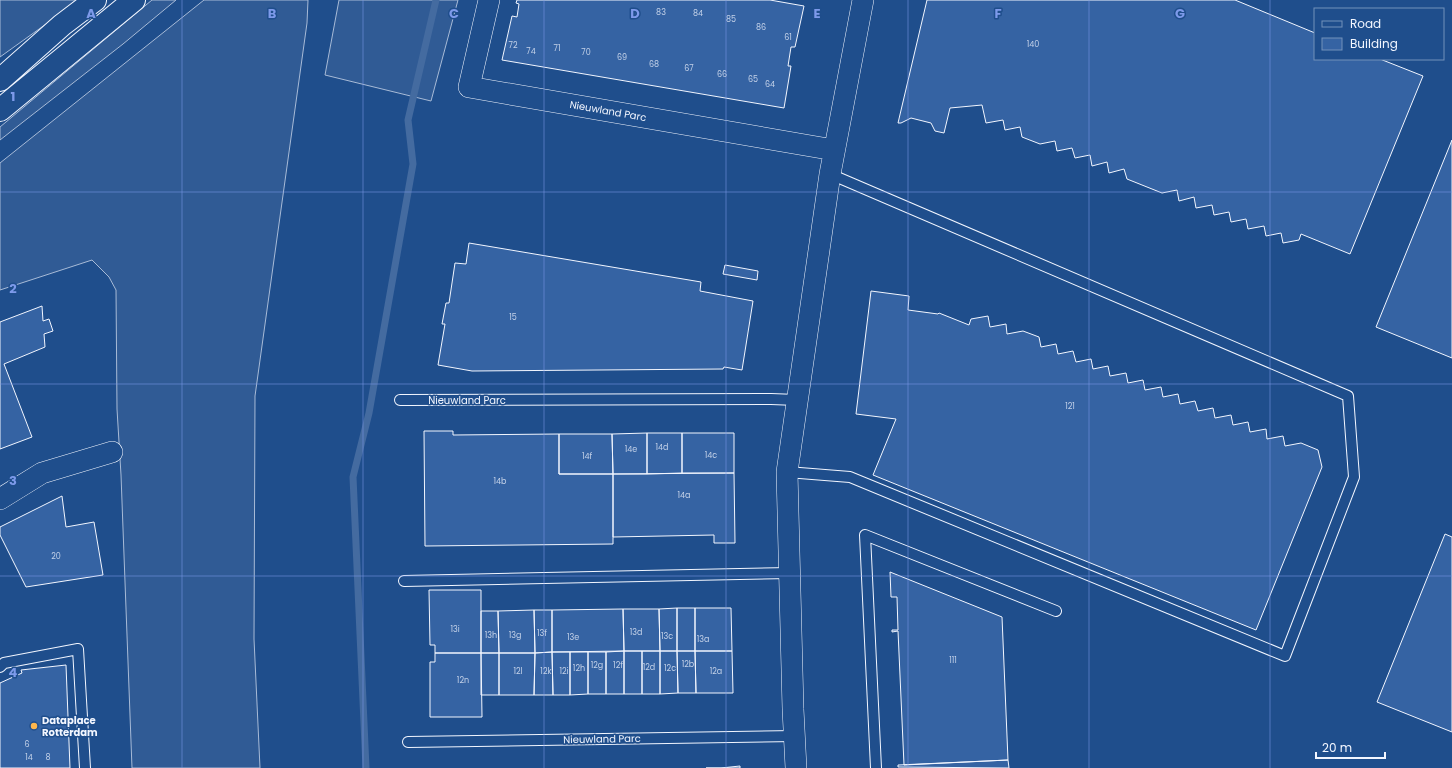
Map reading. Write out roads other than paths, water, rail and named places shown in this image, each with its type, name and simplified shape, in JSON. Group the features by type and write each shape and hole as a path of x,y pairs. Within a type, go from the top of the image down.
{"main road":[{"path":"0,80 62,25 95,0"},
{"path":"0,110 134,0"}],"street":[{"name":"Nieuwland Parc","path":"489,0 469,87 834,150"},
{"path":"796,768 793,709 787,472 830,174 863,0"},
{"path":"0,499 42,473 112,452"}],"lane":[{"path":"787,472 850,477 1285,656 1354,477 1348,396 830,174"},
{"name":"Nieuwland Parc","path":"400,400 797,400"},
{"path":"876,768 865,535 1056,611"},
{"path":"404,581 790,573"},
{"path":"0,666 4,663 78,649 85,768"},
{"name":"Nieuwland Parc","path":"408,742 795,736"}],"waterway":[{"path":"366,768 353,477 369,413 413,164 408,120 436,0"}],"place":[{"name":"Dataplace Rotterdam","path":"34,726"}]}
